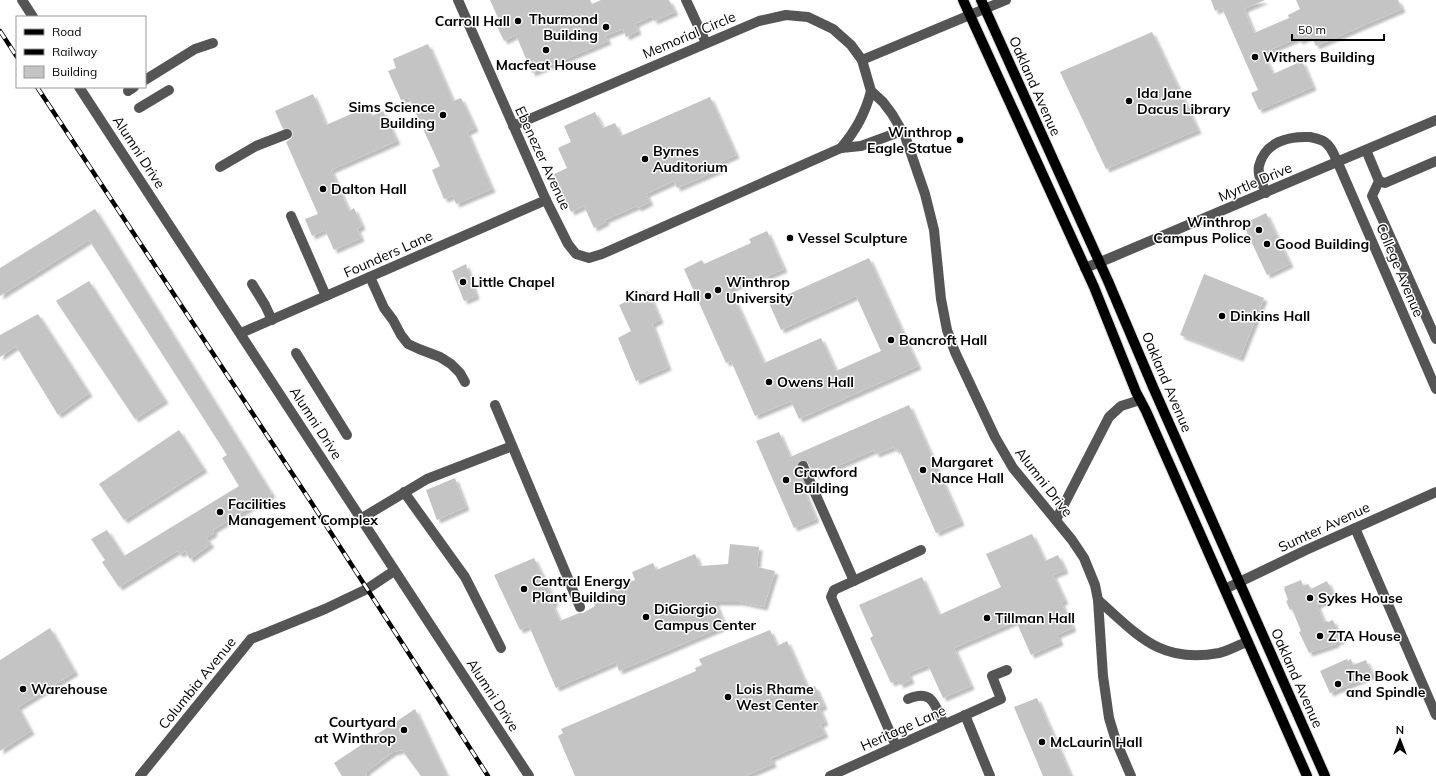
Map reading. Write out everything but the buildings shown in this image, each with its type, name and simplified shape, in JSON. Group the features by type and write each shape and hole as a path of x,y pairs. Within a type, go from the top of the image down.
{"main road":[{"path":"963,0 1085,268 1140,400 1307,776"},
{"name":"Oakland Avenue","path":"983,5 1108,281 1153,387 1325,776"},
{"path":"1247,642 1263,635"}],"street":[{"path":"22,0 32,16"},
{"name":"Ebenezer Avenue","path":"458,0 546,200 568,244 576,254 589,258 602,254 841,148"},
{"path":"686,0 706,43"},
{"path":"862,60 970,15 983,5 1006,0"},
{"name":"Memorial Circle","path":"513,126 759,21 786,15 808,17 833,30 851,45 862,60 871,91 883,102 892,114 903,134"},
{"path":"146,79 196,49 213,43"},
{"name":"Alumni Drive","path":"80,88 362,518 394,571 529,776"},
{"path":"139,108 169,90"},
{"path":"841,148 860,123 871,91"},
{"name":"Myrtle Drive","path":"1085,268 1266,193 1436,120"},
{"path":"220,167 256,146 287,134"},
{"path":"841,148 861,146 903,134"},
{"name":"Alumni Drive","path":"903,134 925,194 934,230 940,299 947,330 955,352 996,439 1012,468 1072,540 1084,558 1095,585 1098,600 1103,676 1109,718 1116,741 1131,776"},
{"name":"College Avenue","path":"1266,193 1258,174 1259,166 1264,155 1272,146 1286,138 1299,137 1315,138 1327,143 1338,162 1436,388"},
{"path":"1366,150 1379,182 1372,196 1436,339"},
{"path":"1379,182 1385,183 1436,161"},
{"name":"Founders Lane","path":"241,333 546,200"},
{"path":"291,216 326,296"},
{"path":"370,277 384,308 408,344 440,357 451,364 460,373 465,382"},
{"path":"252,284 272,320"},
{"path":"296,353 347,435"},
{"path":"1056,520 1109,417 1121,406 1140,400"},
{"path":"495,405 580,607"},
{"path":"362,518 426,479 512,446"},
{"path":"804,466 854,581"},
{"path":"404,492 465,577 501,648"},
{"name":"Sumter Avenue","path":"1225,589 1306,550 1436,492"},
{"path":"1355,528 1436,715"},
{"path":"896,746 831,597 834,590 921,550"},
{"name":"Columbia Avenue","path":"140,776 251,639 325,609 367,588 394,571"},
{"path":"1098,600 1141,637 1157,648 1174,653 1195,655 1220,652 1247,642"},
{"name":"Heritage Lane","path":"830,776 1001,699 992,676 1007,670"},
{"path":"908,698 916,695 929,696 944,724"},
{"path":"965,715 990,776"}],"railway":[{"path":"0,31 16,55"},
{"path":"38,88 311,502 488,776"}],"place":[{"name":"Carroll Hall","path":"518,21"},
{"name":"Thurmond Building","path":"606,27"},
{"name":"Macfeat House","path":"546,50"},
{"name":"Withers Building","path":"1255,57"},
{"name":"Ida Jane Dacus Library","path":"1129,101"},
{"name":"Sims Science Building","path":"443,115"},
{"name":"Winthrop Eagle Statue","path":"960,140"},
{"name":"Byrnes Auditorium","path":"645,159"},
{"name":"Dalton Hall","path":"323,189"},
{"name":"Winthrop Campus Police","path":"1259,230"},
{"name":"Vessel Sculpture","path":"790,238"},
{"name":"Good Building","path":"1267,244"},
{"name":"Little Chapel","path":"463,282"},
{"name":"Winthrop University","path":"718,290"},
{"name":"Kinard Hall","path":"708,296"},
{"name":"Dinkins Hall","path":"1222,316"},
{"name":"Bancroft Hall","path":"891,340"},
{"name":"Owens Hall","path":"769,382"},
{"name":"Margaret Nance Hall","path":"923,470"},
{"name":"Crawford Building","path":"786,480"},
{"name":"Facilities Management Complex","path":"220,512"},
{"name":"Central Energy Plant Building","path":"524,589"},
{"name":"Sykes House","path":"1310,598"},
{"name":"DiGiorgio Campus Center","path":"646,617"},
{"name":"Tillman Hall","path":"987,618"},
{"name":"ZTA House","path":"1320,636"},
{"name":"The Book and Spindle","path":"1338,684"},
{"name":"Warehouse","path":"23,689"},
{"name":"Lois Rhame West Center","path":"728,697"},
{"name":"Courtyard at Winthrop","path":"404,730"},
{"name":"McLaurin Hall","path":"1042,742"}]}
